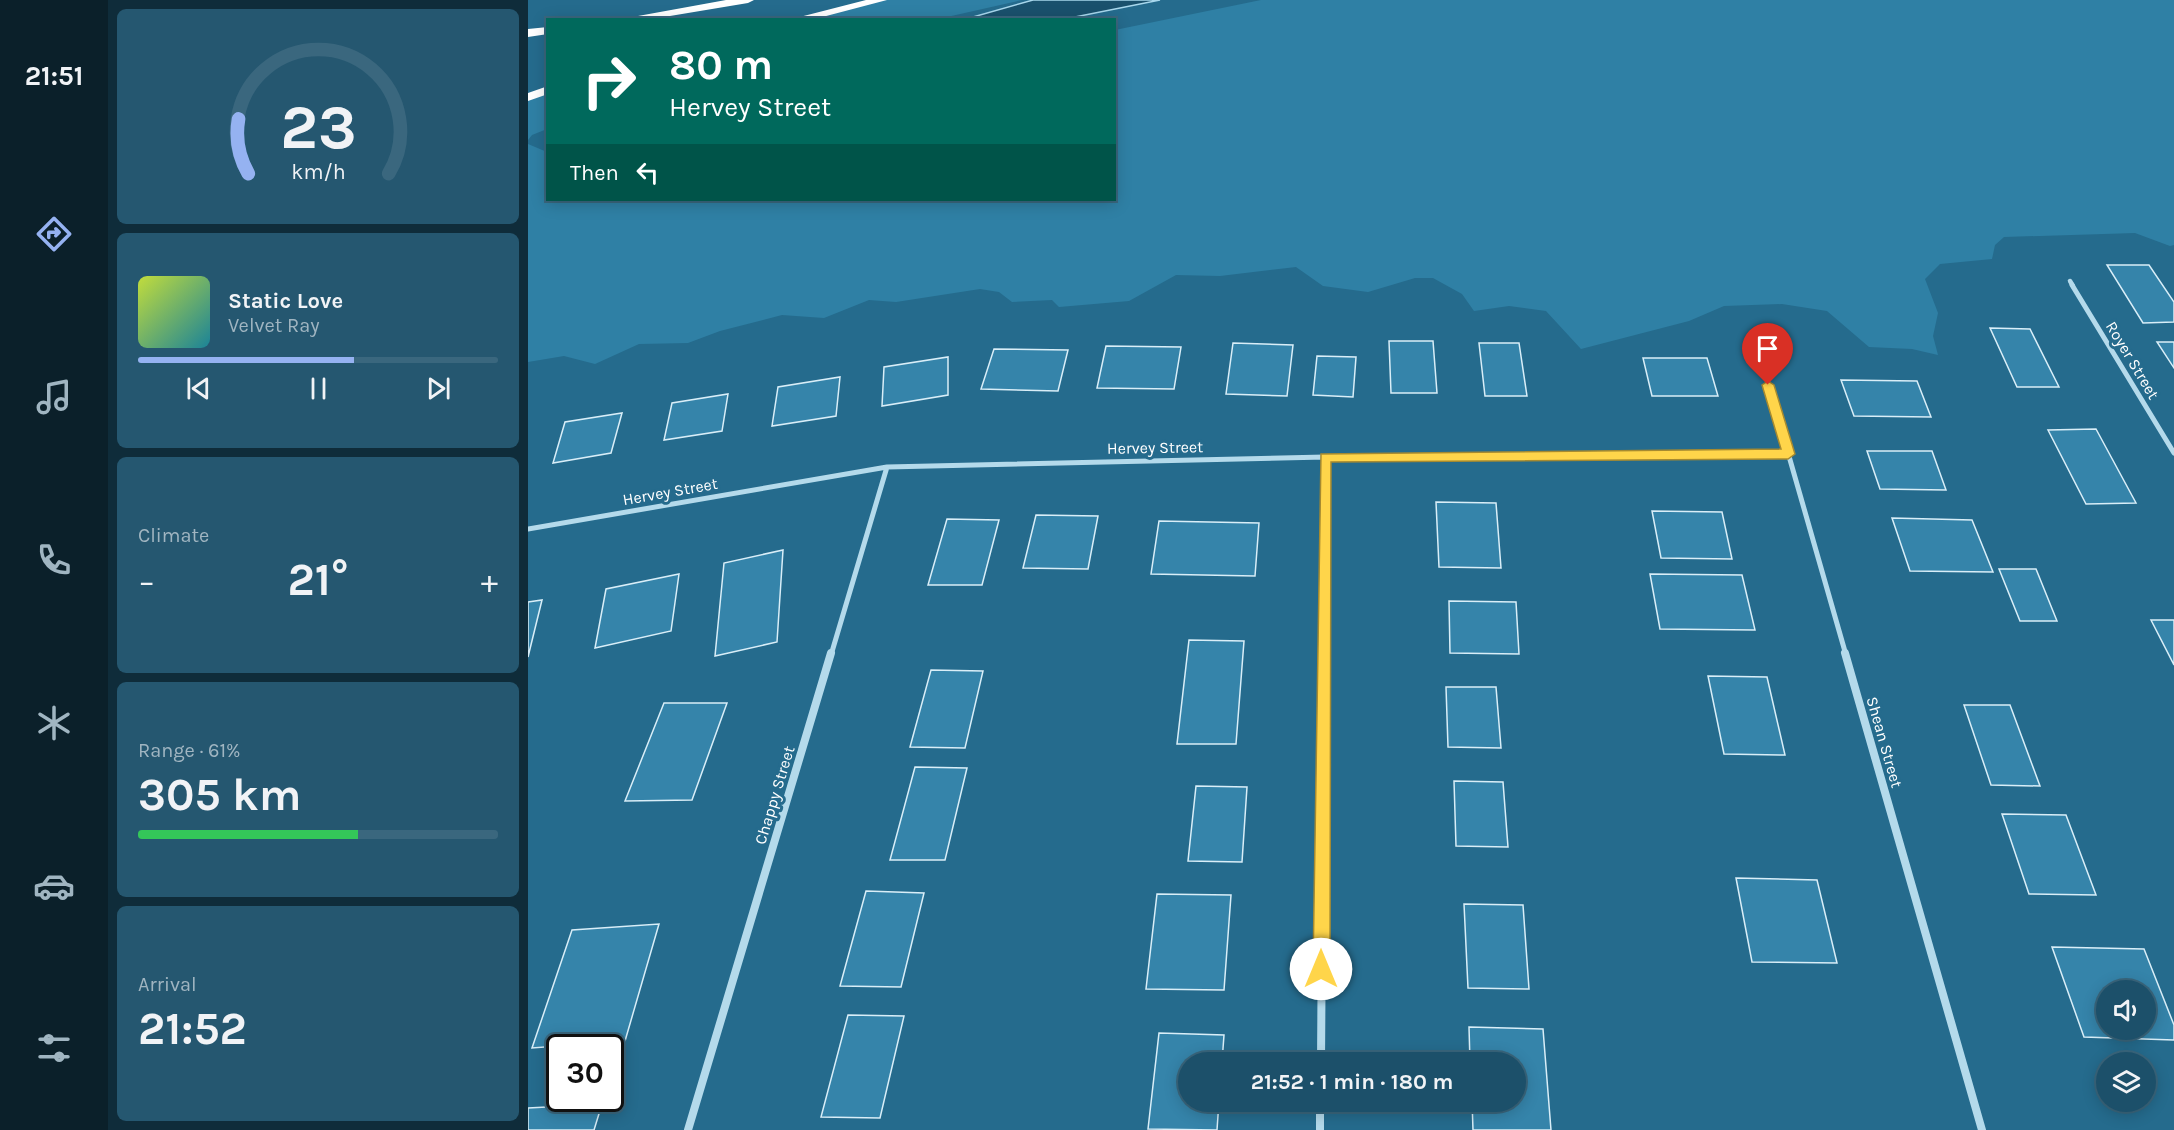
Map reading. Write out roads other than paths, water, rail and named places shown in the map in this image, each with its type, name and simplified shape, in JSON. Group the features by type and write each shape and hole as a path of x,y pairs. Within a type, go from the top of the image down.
{"highway":[{"path":"634,18 748,0"},
{"path":"802,18 881,0"},
{"path":"528,33 546,30"},
{"path":"528,97 546,91"}],"street":[{"name":"Royer Street","path":"2070,281 2174,453"},
{"name":"Shean Street","path":"1762,362 1982,1130"},
{"name":"Hervey Street","path":"528,529 887,467 1325,457 1788,454"},
{"path":"1321,1052 1325,457"},
{"name":"Chappy Street","path":"688,1130 887,467"},
{"path":"1320,1112 1320,1130"}]}
